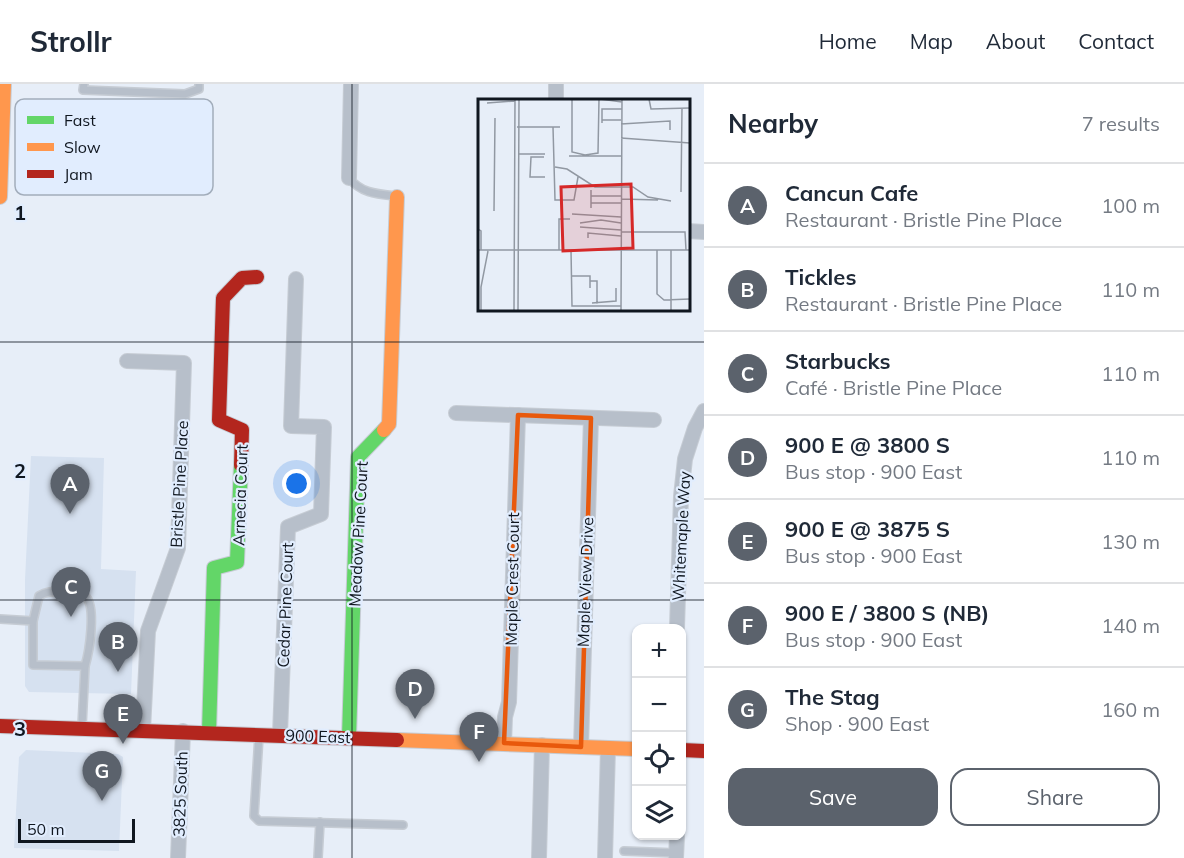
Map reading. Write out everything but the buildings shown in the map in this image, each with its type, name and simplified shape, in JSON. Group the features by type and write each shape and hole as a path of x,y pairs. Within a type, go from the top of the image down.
{"street":[{"path":"0,197 4,84"},
{"path":"349,178 351,84"},
{"name":"Meadow Pine Court","path":"349,737 358,457 389,424 397,197"},
{"path":"689,231 704,232"},
{"name":"Arnecia Court","path":"208,732 214,568 237,562 242,430 219,420 223,298 242,278 257,277"},
{"name":"Cedar Pine Court","path":"280,734 288,527 321,514 324,427 291,426 296,279"},
{"name":"Bristle Pine Place","path":"128,361 184,363 178,548 148,631 143,730"},
{"name":"Whitemaple Way","path":"677,624 681,496 685,459 695,428 704,411"},
{"path":"456,414 654,420"},
{"name":"Maple Crest Court","path":"504,743 508,702 518,415"},
{"name":"Maple View Drive","path":"581,747 591,418"},
{"name":"900 East","path":"0,726 280,734 632,749"},
{"name":"3825 South","path":"178,858 183,731"},
{"path":"538,858 542,745"},
{"path":"605,858 608,748"},
{"path":"686,750 704,751"},
{"path":"676,855 677,840"}],"lane":[{"path":"84,84 83,90 185,94 199,89 199,84"},
{"path":"349,178 356,187 371,193 397,197"},
{"path":"82,728 91,604 86,596 77,592 46,591 39,596 33,621 33,665 85,666"},
{"path":"0,619 33,621"},
{"path":"259,734 254,816 259,821 404,825"},
{"path":"318,858 320,822"},
{"path":"624,851 676,855"}],"highlighted area":[{"path":"518,415 591,418 581,747 504,743"}],"shaded area":[{"path":"31,456 104,458 101,569 136,571 131,694 29,692 25,686 25,580"},
{"path":"26,750 118,754 123,757 119,851 14,848 19,757"}],"traffic: fast":[{"path":"349,737 358,457 384,430"},
{"path":"209,732 214,568 237,562 241,465"}],"traffic: slow":[{"path":"0,197 4,84"},
{"path":"384,430 389,424 397,197"},
{"path":"397,740 632,749"}],"traffic: jam":[{"path":"241,465 242,430 219,420 223,298 242,278 257,277"},
{"path":"0,726 397,740"},
{"path":"686,750 704,751"}],"place":[{"name":"Cancun Cafe","path":"70,514"},
{"name":"Starbucks","path":"71,617"},
{"name":"Tickles","path":"118,672"},
{"name":"900 E @ 3800 S","path":"415,719"},
{"name":"900 E @ 3875 S","path":"123,744"},
{"name":"900 E / 3800 S (NB)","path":"479,762"},
{"name":"The Stag","path":"102,801"}]}
